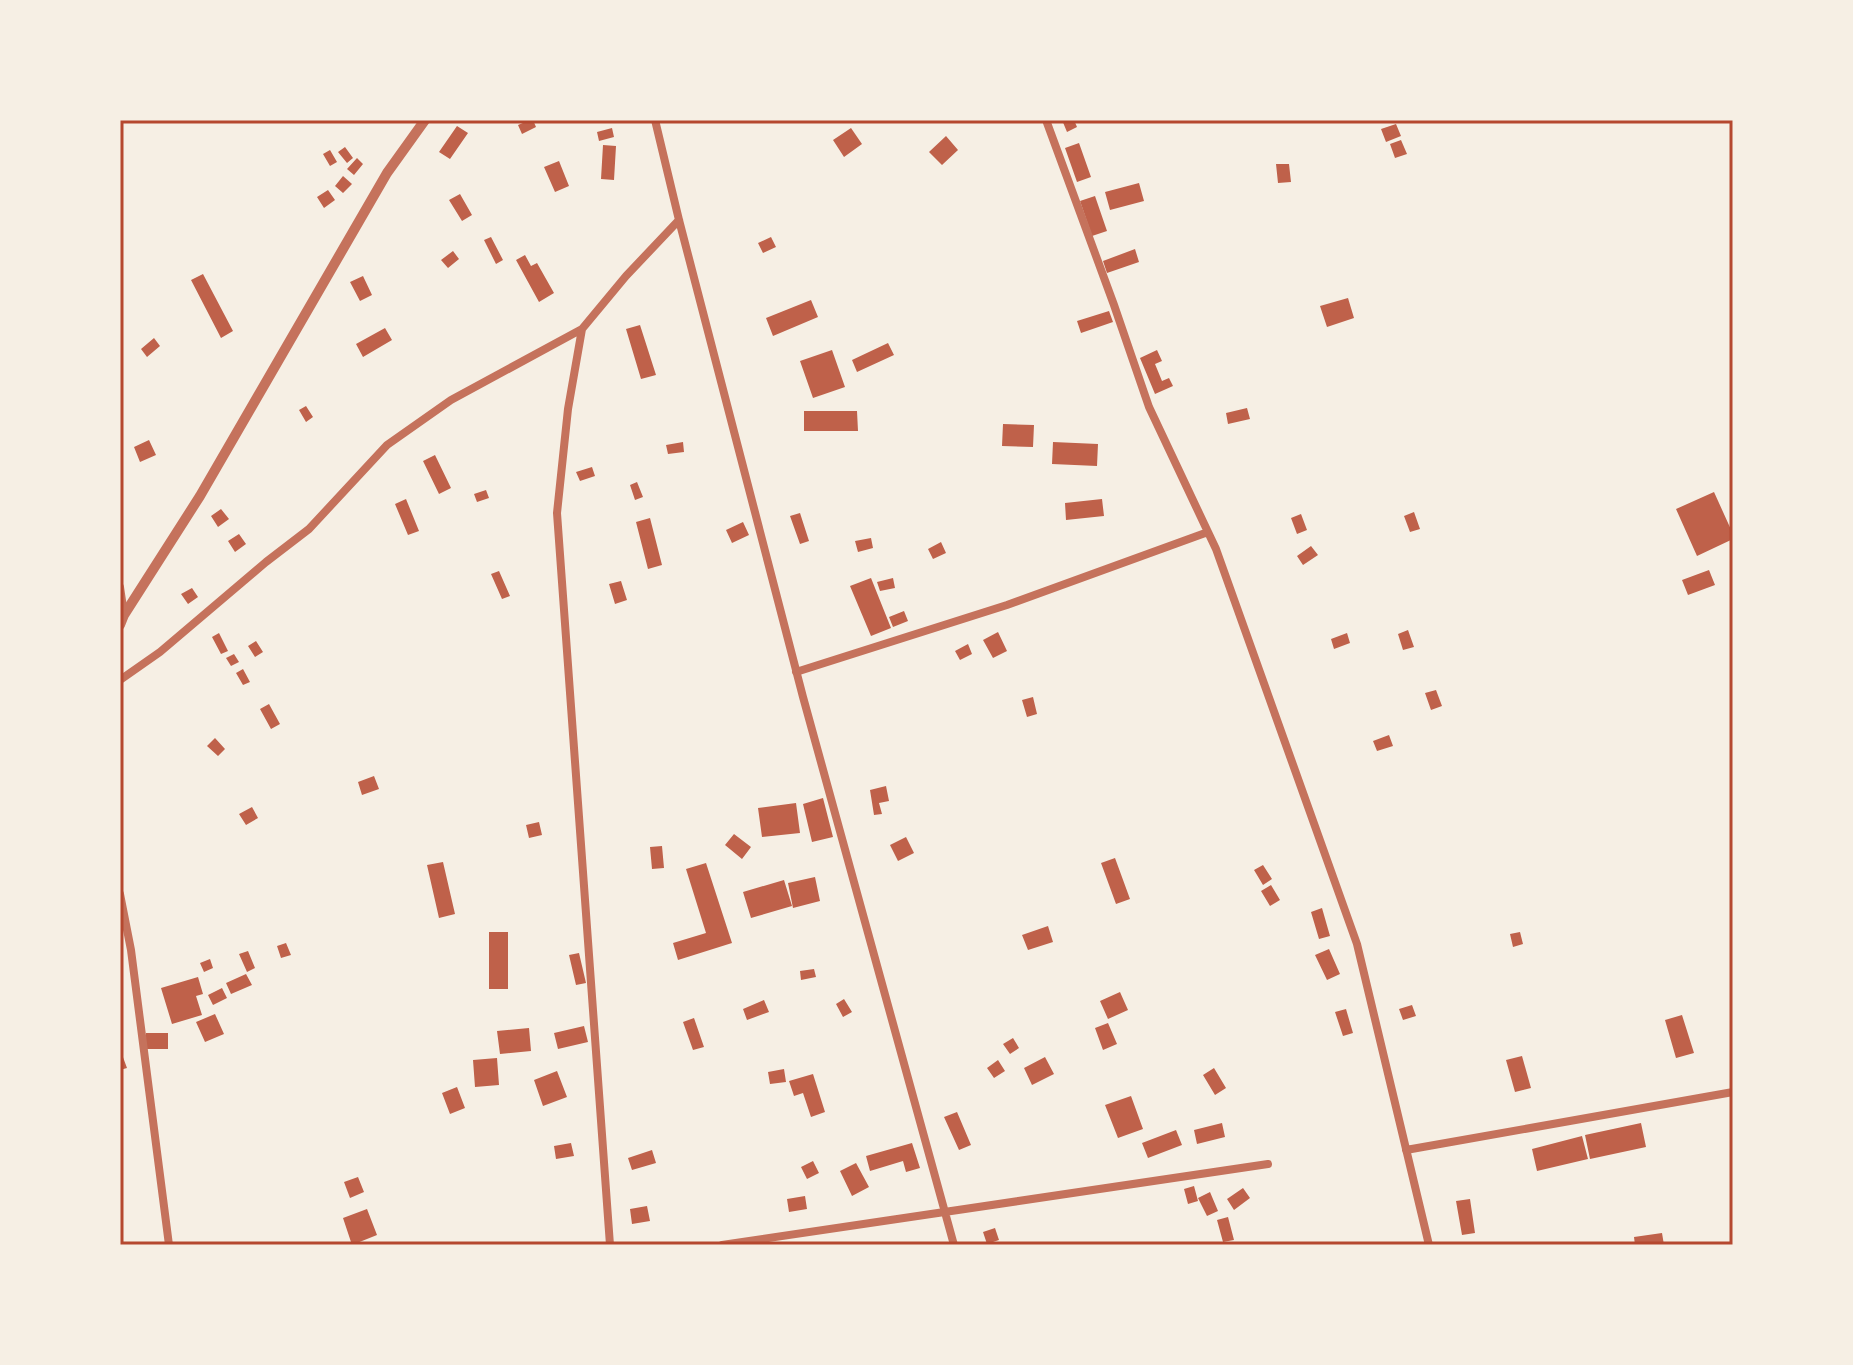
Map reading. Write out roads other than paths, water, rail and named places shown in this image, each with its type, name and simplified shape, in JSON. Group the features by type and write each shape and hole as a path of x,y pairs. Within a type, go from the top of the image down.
{"street":[{"path":"122,620 200,496 387,173 425,120"},
{"path":"655,120 796,672 954,1245"},
{"path":"1046,120 1149,407 1216,549 1357,944 1429,1245"},
{"path":"120,680 160,652 309,529 387,445 451,400 582,329 679,220"},
{"path":"582,329 568,409 557,513 610,1245"},
{"path":"796,672 1007,605 1208,532"},
{"path":"120,587 122,620"},
{"path":"120,894 131,950 169,1245"},
{"path":"1406,1150 1733,1092"},
{"path":"722,1245 1268,1164"}]}
